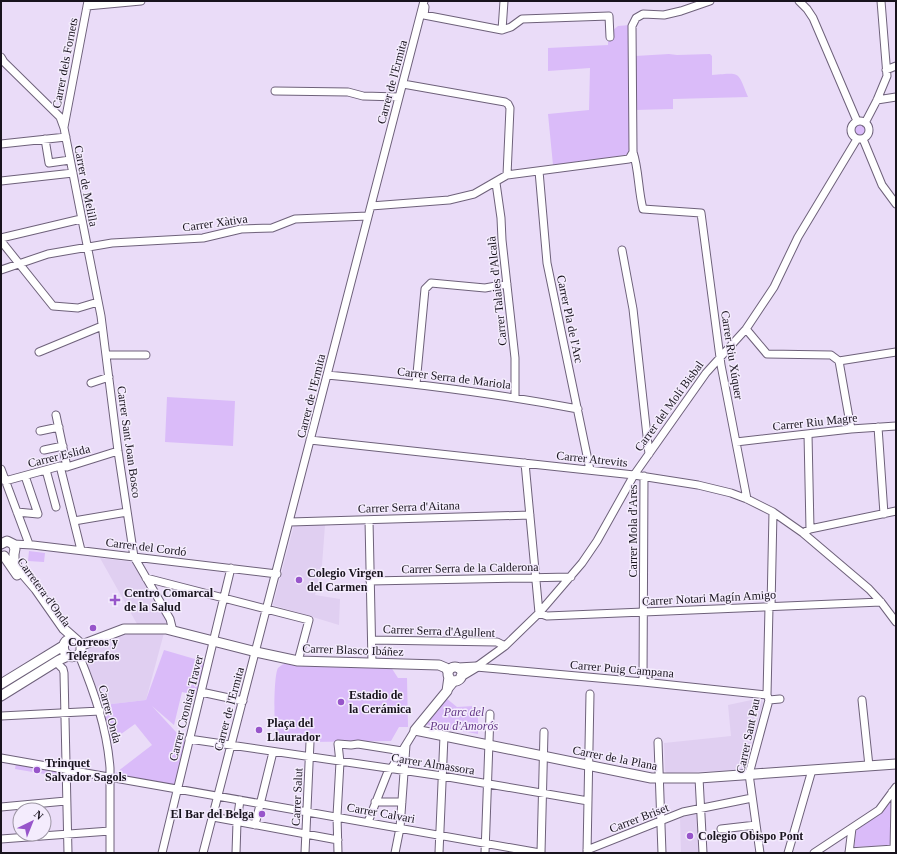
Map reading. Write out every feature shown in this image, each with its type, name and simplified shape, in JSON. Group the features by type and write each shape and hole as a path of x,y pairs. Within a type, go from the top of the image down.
{"main road":[{"name":"Carretera d'Onda","path":"5,542 15,549 14,560 18,568 36,589 64,629 67,642"},
{"path":"2,555 9,557 14,554"},
{"name":"Carretera d'Onda","path":"2,555 67,642"},
{"name":"Carrer Blasco Ibáñez","path":"82,645 124,629 166,629 298,661 439,665 454,674"},
{"path":"1,684 67,642 78,640 82,645 81,652 75,657 68,656 56,662 1,696"},
{"path":"67,642 63,650 68,656"},
{"name":"Carrer del Molí Bisbal","path":"454,674 476,666"},
{"path":"416,730 447,691 454,674"},
{"name":"Carrer de la Plana","path":"416,730 651,778 698,778 896,764"}],"street":[{"path":"88,3 141,1"},
{"path":"424,1 424,15 502,30 511,27 522,19 609,16 610,37"},
{"name":"Carrer de l'Ermita","path":"204,853 424,1"},
{"path":"502,30 504,1"},
{"path":"371,206 449,200 474,194 507,176 629,159 633,152 632,26 636,18 644,14 664,15 681,12 710,1"},
{"path":"799,1 813,18 857,121"},
{"path":"865,123 877,100 886,76 881,1"},
{"name":"Carrer dels Fornets","path":"64,128 88,3"},
{"path":"1,57 4,62 60,117 64,128"},
{"path":"886,70 896,66"},
{"path":"403,84 505,102 508,104 510,108 507,176"},
{"path":"276,91 348,92 362,96 399,97"},
{"path":"877,100 896,97"},
{"path":"860,139 868,135 869,131 868,125 857,121 851,125 850,129 852,135 860,139 882,186 895,202"},
{"name":"Carrer de Melilla","path":"64,128 87,247"},
{"path":"1,144 66,137"},
{"path":"45,139 49,164 70,160"},
{"name":"Carrer del Molí Bisbal","path":"476,666 505,646 539,613 582,563 597,540 634,475 706,373 746,329 774,286 798,237 860,139"},
{"name":"Carrer Riu Xúquer","path":"633,152 636,161 639,195 643,209 701,213 720,365 748,499"},
{"name":"Carrer Pla de l'Arc","path":"539,171 547,263 590,470"},
{"path":"1,181 72,173"},
{"name":"Carrer Talaies d'Alcalà","path":"496,182 515,358 515,397"},
{"name":"Carrer Xàtiva","path":"1,270 48,254 112,243 203,238 241,229 272,228 295,219 368,216"},
{"path":"81,219 1,239 53,306 78,308 98,302"},
{"name":"Carrer Sant Joan Bosco","path":"87,247 102,326 118,451 134,556 170,619 173,631"},
{"path":"622,250 633,309 649,454"},
{"path":"416,384 425,289 431,283 485,288 507,284"},
{"path":"39,352 102,326"},
{"path":"746,329 767,354 831,355 839,361 851,429"},
{"path":"839,361 896,352"},
{"path":"106,355 146,355"},
{"name":"Carrer Serra de Mariola","path":"327,375 446,387 515,397 578,409"},
{"path":"91,383 109,377"},
{"path":"56,415 63,446 64,466 74,521 81,550"},
{"name":"Carrer Riu Magre","path":"736,442 851,429 896,426"},
{"path":"878,427 884,514"},
{"path":"40,431 59,428"},
{"path":"808,434 810,529"},
{"name":"Carrer Atrevits","path":"310,440 644,476 731,493 748,499 773,512 803,533 869,590 881,602 896,622"},
{"path":"44,450 63,446"},
{"name":"Carrer Eslida","path":"5,481 118,451"},
{"path":"525,463 539,613"},
{"path":"1,469 30,544"},
{"path":"46,470 56,507"},
{"path":"17,512 38,514 25,476"},
{"name":"Carrer Mola d'Ares","path":"643,682 644,476"},
{"path":"803,533 810,529 896,511"},
{"path":"74,521 127,512"},
{"name":"Carrer Sant Pau","path":"760,853 749,774 768,697 773,512"},
{"name":"Carrer Serra d'Aitana","path":"290,522 530,515"},
{"path":"369,520 372,663"},
{"name":"Carrer del Cordó","path":"5,542 277,574"},
{"name":"Carrer Cronista Traver","path":"162,853 231,568"},
{"name":"Carrer Serra de la Calderona","path":"370,581 571,576"},
{"path":"146,578 309,620 298,661"},
{"name":"Carrer Notari Magín Amigo","path":"539,613 547,616 881,602"},
{"name":"Carrer Serra d'Agullent","path":"372,640 497,642 505,646"},
{"name":"Carrer Onda","path":"78,655 100,711 109,753 110,853"},
{"path":"56,662 64,672 68,853"},
{"name":"Carrer Puig Campana","path":"476,666 643,682 780,699"},
{"path":"201,692 243,701"},
{"path":"587,851 590,694"},
{"path":"862,700 869,766"},
{"path":"1,716 100,711"},
{"path":"485,853 490,714"},
{"path":"368,822 375,802 390,769 416,730"},
{"path":"540,853 544,732"},
{"path":"439,853 444,736"},
{"path":"189,739 274,752 255,824"},
{"name":"Carrer Salut","path":"305,853 310,742"},
{"path":"658,742 662,853"},
{"path":"338,853 337,816 340,762 338,744 358,744 404,748"},
{"path":"396,853 400,828 405,771 404,748"},
{"name":"Carrer Almassora","path":"274,752 442,776 588,801"},
{"name":"Carrer Calvari","path":"1,758 337,816 540,853"},
{"path":"788,853 812,770"},
{"path":"698,778 703,853"},
{"path":"852,828 849,852 894,851 894,790"},
{"path":"814,853 879,810 894,790"},
{"name":"Carrer Briset","path":"587,851 683,812 752,798"},
{"path":"236,853 237,822 240,800"},
{"path":"1,807 66,801"},
{"path":"375,802 402,802"},
{"path":"213,817 338,840"},
{"path":"721,829 756,825"},
{"path":"1,839 110,831"}],"shaded area":[{"name":"Colegio Virgen del Carmen","path":"294,525 325,525 322,565 315,595 340,599 339,625 273,605"},
{"path":"100,558 133,562 168,620 164,625 137,624"},
{"path":"125,632 164,633 146,700 103,705 86,660 86,652 92,646"},
{"path":"756,699 762,700 763,703 744,768 741,770 667,773 665,771 664,743 731,736 728,705"},
{"name":"Colegio Obispo Pont","path":"698,812 700,853 681,853 680,818"}],"green space":[{"path":"630,25 629,152 626,155 553,165 548,114 589,110 590,68 548,71 548,48 608,45 608,41 613,40 612,31 618,26"},
{"path":"710,54 712,56 712,75 737,75 742,82 748,97 673,99 673,109 635,110 635,56"},
{"path":"858,124 862,124 866,130 862,136 858,136 854,132 854,128"},
{"path":"167,397 235,401 233,446 165,442"},
{"path":"29,551 45,553 44,562 28,561"},
{"path":"164,650 205,662 196,695 182,692 174,725 152,706 188,745 175,786 113,775 152,745 135,724 110,742 103,705 146,700"},
{"name":"Estadio de la Cerámica","path":"292,662 389,664 398,678 407,678 408,727 399,727 391,741 300,742 283,737 279,734 275,724 274,704 276,678 278,668"},
{"name":"Parc del Pou d'Amorós","path":"446,698 457,707 474,706 474,711 478,712 478,734 424,724"},
{"name":"Trinquet Salvador Sagols","path":"16,763 62,771 62,777 15,769"},
{"path":"893,798 891,845 854,847 856,829 882,813"}],"place":[{"name":"Colegio Virgen del Carmen","path":"299,580"},
{"name":"Centro Comarcal de la Salud","path":"115,600"},
{"name":"Correos y Telégrafos","path":"93,628"},
{"name":"Estadio de la Cerámica","path":"341,702"},
{"name":"Plaça del Llaurador","path":"259,730"},
{"name":"Trinquet Salvador Sagols","path":"37,770"},
{"name":"El Bar del Belga","path":"262,814"},
{"name":"Colegio Obispo Pont","path":"690,836"}]}
